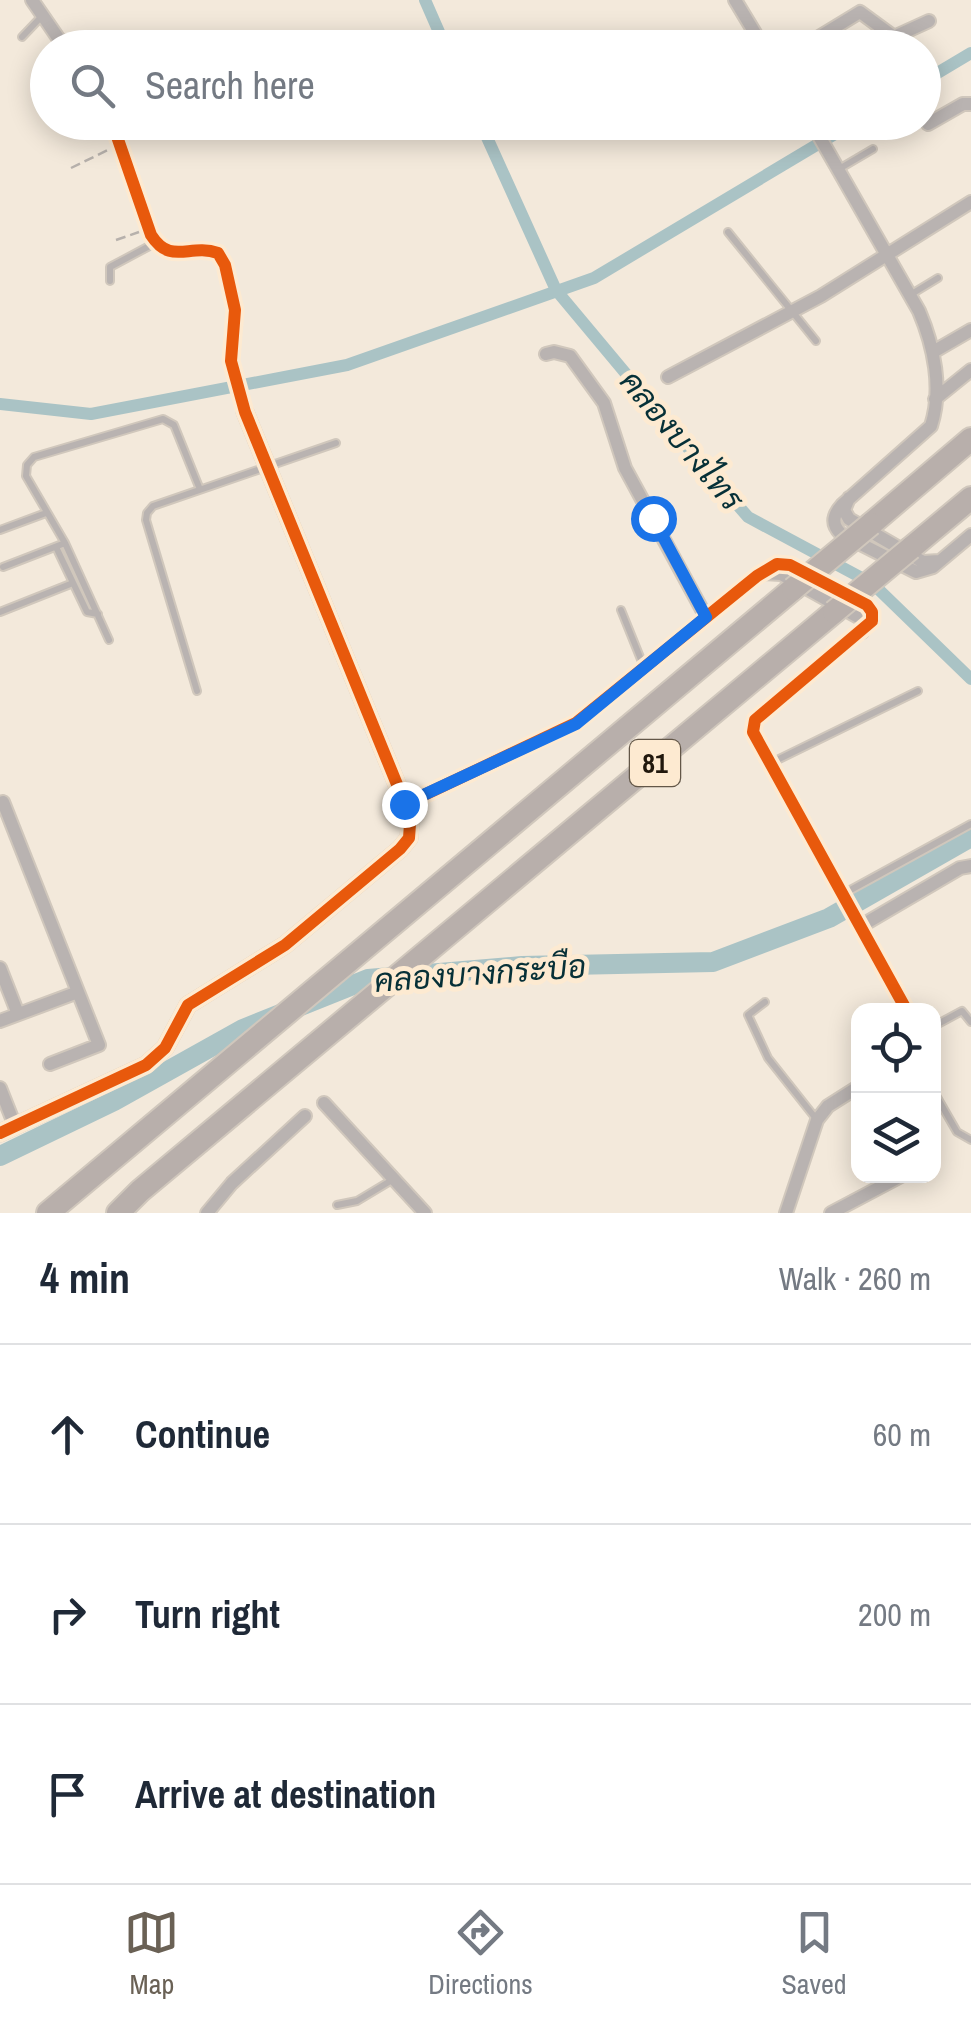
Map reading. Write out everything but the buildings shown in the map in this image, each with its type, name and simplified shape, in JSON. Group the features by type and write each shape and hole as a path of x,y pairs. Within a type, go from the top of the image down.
{"highway":[{"name":"81","path":"48,1213 971,439"},
{"name":"81","path":"116,1213 971,498"}],"street":[{"path":"735,0 753,30"},
{"path":"37,5 53,30"},
{"path":"830,30 860,12 884,30"},
{"path":"909,30 929,21"},
{"path":"941,117 963,104 971,104"},
{"path":"0,1088 8,1130 146,1065 165,1048 188,1004 284,945 409,838 410,824 404,804 245,412 231,361 235,310 225,265 218,253 207,249 169,253 152,236 118,140"},
{"path":"821,140 910,295 933,352 933,420 926,432 849,498 844,510 848,518 923,562 942,560 971,535"},
{"path":"668,377 793,311 971,202"},
{"path":"933,352 971,330"},
{"path":"546,354 570,356 604,403 625,468 706,617"},
{"path":"935,399 971,370"},
{"path":"404,804 576,724 757,576 781,574 860,618 865,626 862,633 756,720 753,732 903,1003"},
{"path":"0,804 3,802 100,1046 50,1064"},
{"path":"859,922 960,868 971,866"},
{"path":"0,968 18,1014"},
{"path":"0,1021 78,992"},
{"path":"786,1213 817,1120 828,1106 851,1095"},
{"path":"324,1103 425,1213"},
{"path":"207,1213 232,1183 305,1116"},
{"path":"831,1213 889,1183"}],"lane":[{"path":"22,37 37,5"},
{"path":"838,169 874,150"},
{"path":"728,232 816,342"},
{"path":"110,281 110,268 152,236"},
{"path":"910,295 938,278"},
{"path":"109,640 65,543 26,476 27,465 34,456 164,419 174,425 199,488"},
{"path":"197,692 146,513 153,506 199,488 336,443"},
{"path":"0,530 46,513"},
{"path":"3,567 65,543"},
{"path":"56,547 87,612 98,614"},
{"path":"0,612 73,583"},
{"path":"621,610 644,668"},
{"path":"769,763 918,691"},
{"path":"846,898 971,824"},
{"path":"765,1002 748,1015 768,1058 817,1120"},
{"path":"941,1022 962,1011 971,1022"},
{"path":"935,1093 957,1132 971,1140"},
{"path":"338,1205 357,1202 393,1180"}],"path":[{"path":"71,168 119,144"},
{"path":"116,240 152,236"}],"waterway":[{"name":"คลองบางไทร","path":"425,0 438,30"},
{"path":"941,71 971,53"},
{"name":"คลองบางไทร","path":"488,140 556,290 748,517 873,584 971,679"},
{"path":"0,404 91,414 347,365 594,278 825,140"},
{"name":"คลองบางกระบือ","path":"0,1156 114,1101 243,1029 368,979 522,966 713,962 829,918 971,837"}],"cycle path":[{"path":"0,1133 146,1065 165,1048 188,1005 285,945 409,838 405,804 245,412 231,361 235,310 225,265 218,253 173,252 158,244 151,235 118,140"},
{"path":"405,804 576,723 757,576 777,564 790,565 867,605 872,621 755,720 753,732 903,1003"}],"route":[{"path":"404,804 576,724 706,617 653,518"}]}
